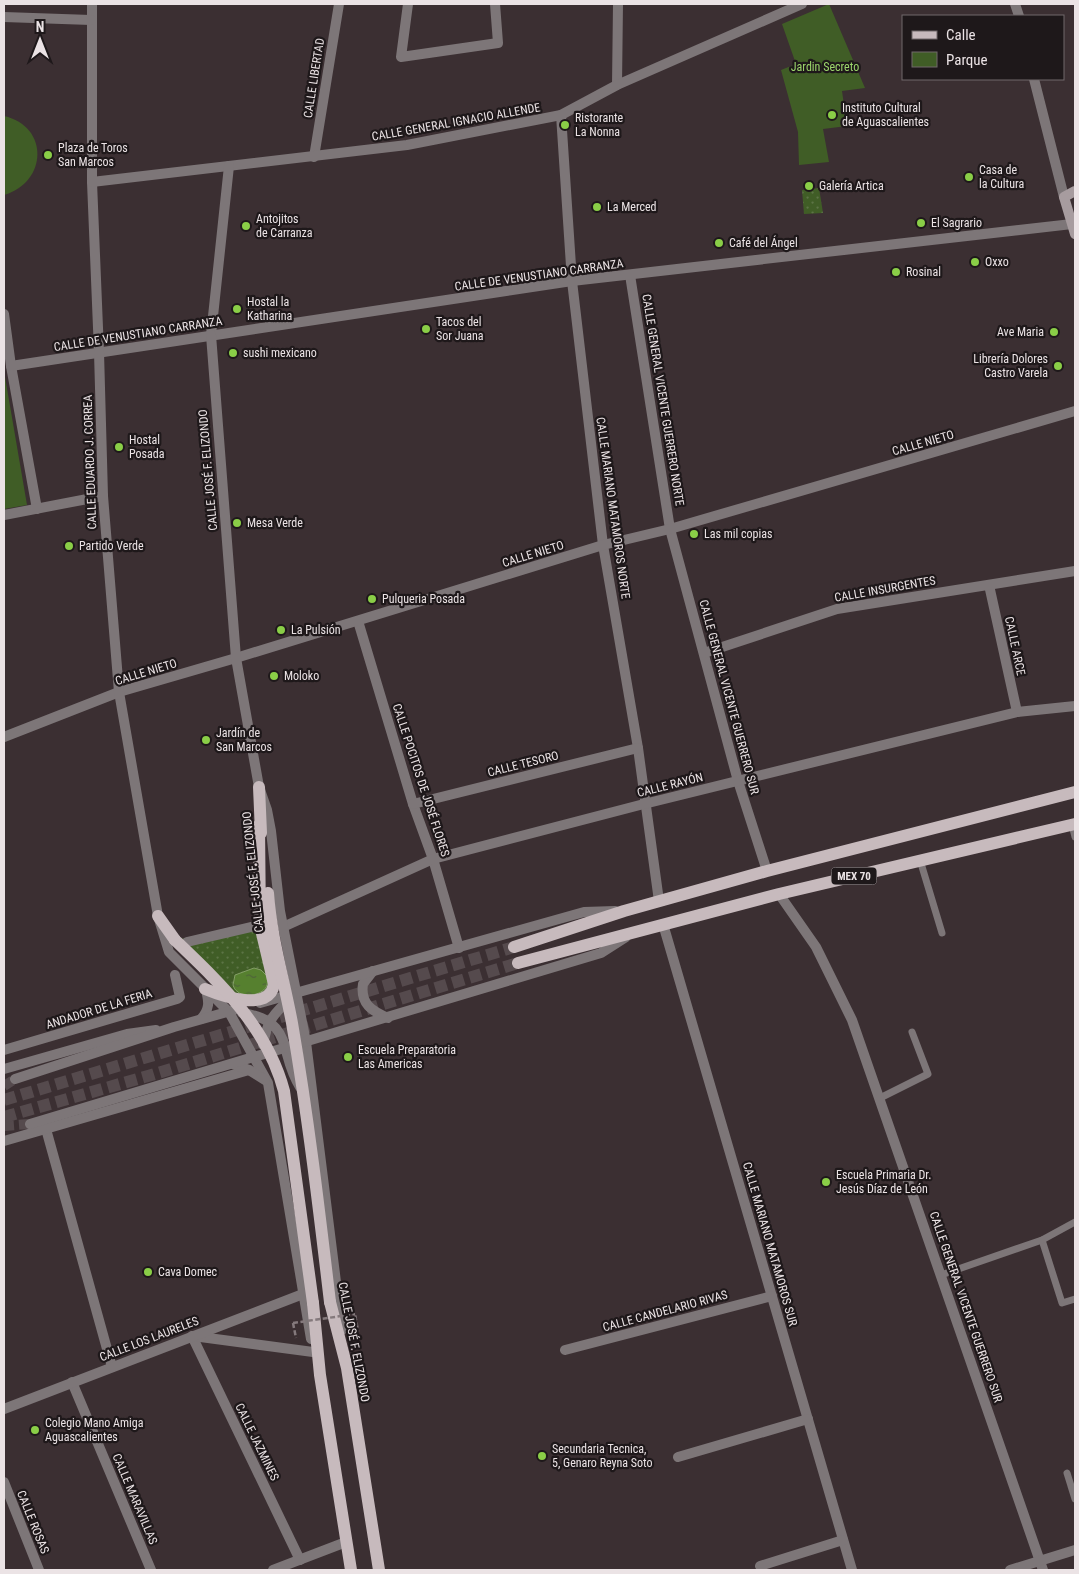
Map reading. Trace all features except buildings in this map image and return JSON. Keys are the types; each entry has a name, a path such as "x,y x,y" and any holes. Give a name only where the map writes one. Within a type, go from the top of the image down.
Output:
{"main road":[{"path":"1074,229 1064,197 1075,191"},
{"name":"CALLE JOSÉ F. ELIZONDO","path":"260,788 260,825 270,920 292,1022 311,1146 330,1302 348,1368 379,1570"},
{"name":"MEX 70","path":"514,948 659,901 767,871 1075,792"},
{"path":"206,989 217,994 243,1000 255,1000 269,996 274,990 260,925 260,825"},
{"name":"MEX 70","path":"518,963 779,894 920,860 1074,828"},
{"path":"158,916 237,1003 260,1035 276,1065 284,1090 313,1303 320,1375 351,1570"}],"street":[{"name":"CALLE EDUARDO J. CORREA","path":"92,4 92,182 103,496 119,692 158,916 169,952 229,1012 258,1056 268,1083 303,1294 320,1375"},
{"name":"CALLE LIBERTAD","path":"314,157 339,4"},
{"path":"408,4 401,57 498,43 495,4"},
{"path":"617,85 618,4"},
{"name":"CALLE GENERAL IGNACIO ALLENDE","path":"92,182 407,146 561,116 617,85 802,4"},
{"path":"4,17 92,20"},
{"path":"1034,80 1064,197"},
{"name":"CALLE MARIANO MATAMOROS NORTE","path":"561,116 572,281 603,545 638,748 659,901"},
{"name":"CALLE JOSÉ F. ELIZONDO","path":"229,166 211,336 236,658 260,788"},
{"name":"CALLE DE VENUSTIANO CARRANZA","path":"11,366 572,281 1074,229"},
{"name":"CALLE GENERAL VICENTE GUERRERO NORTE","path":"630,274 670,529"},
{"path":"4,314 11,366 37,509"},
{"name":"CALLE NIETO","path":"4,737 119,692 603,545 670,529 1075,412"},
{"path":"4,515 103,496"},
{"name":"CALLE GENERAL VICENTE GUERRERO SUR","path":"670,529 738,780 767,871"},
{"name":"CALLE INSURGENTES","path":"704,653 837,609 1075,571"},
{"name":"CALLE ARCE","path":"989,585 1017,712"},
{"name":"CALLE POCITOS DE JOSÉ FLORES","path":"358,620 413,804 433,859 459,948"},
{"name":"CALLE RAYÓN","path":"284,928 433,859 738,780 1017,712 1075,706"},
{"name":"CALLE TESORO","path":"413,804 638,748"},
{"path":"260,788 271,831 284,928 306,1042 348,1368"},
{"name":"CALLE GENERAL VICENTE GUERRERO SUR","path":"779,894 816,947 852,1020 1042,1565"},
{"name":"MEX 70","path":"16,1079 174,1026 584,912 624,911"},
{"name":"CALLE MARIANO MATAMOROS SUR","path":"663,924 852,1570"},
{"path":"181,941 260,925"},
{"name":"MEX 70","path":"30,1124 286,1049 601,953 633,933"},
{"path":"374,971 363,984 363,999 372,1010 388,1018"},
{"name":"ANDADOR DE LA FERIA","path":"4,1050 177,999 180,996 180,992 175,975"},
{"path":"202,1019 208,1011 209,1002 206,989"},
{"path":"258,1056 264,1036 275,1012 296,993"},
{"path":"229,1012 248,1014 270,1021 280,1032 297,1082 315,1112"},
{"path":"4,1068 127,1034 174,1026"},
{"path":"232,1064 250,1070 268,1083"},
{"path":"4,1141 250,1070"},
{"path":"46,1129 112,1367"},
{"name":"CALLE LOS LAURELES","path":"4,1409 303,1294"},
{"name":"CALLE CANDELARIO RIVAS","path":"565,1350 772,1296"},
{"path":"192,1336 314,1352"},
{"name":"CALLE JAZMINES","path":"192,1336 300,1560"},
{"name":"CALLE MARAVILLAS","path":"72,1382 151,1570"},
{"path":"678,1457 808,1419"},
{"name":"CALLE ROSAS","path":"4,1482 39,1570"},
{"path":"760,1566 843,1540"},
{"path":"274,1570 346,1542"},
{"path":"1010,1570 1042,1565 1075,1550"}],"lane":[{"path":"920,860 942,933"},
{"path":"880,1098 928,1074 912,1032"},
{"path":"941,1275 1042,1240 1075,1222"},
{"path":"1042,1240 1062,1303 1075,1299"},
{"path":"1067,1473 1075,1499"}],"path":[{"path":"301,1338 296,1339 294,1323 356,1314"}],"green space":[{"name":"Jardin Secreto","path":"829,4 865,88 842,91 847,126 823,129 829,162 799,165 798,132 781,70 796,64 782,24"},
{"path":"4,116 19,122 29,131 35,142 37,154 35,167 29,179 18,188 4,195"},
{"path":"819,188 823,213 804,214 802,190"},
{"path":"4,371 27,505 4,509"},
{"path":"255,922 269,983 267,991 259,997 234,994 181,939"}],"water":[{"path":"254,968 261,970 267,976 265,988 258,993 249,995 241,994 235,990 233,985 235,975"}],"tunnel":[{"path":"4,1100 514,947"},
{"path":"4,1117 148,1076 518,963"},
{"path":"4,1086 15,1079"},
{"path":"4,1126 30,1124"}],"place":[{"name":"Instituto Cultural de Aguascalientes","path":"832,115"},
{"name":"Ristorante La Nonna","path":"565,125"},
{"name":"Plaza de Toros San Marcos","path":"48,155"},
{"name":"Casa de la Cultura","path":"969,177"},
{"name":"Galería Artica","path":"809,186"},
{"name":"La Merced","path":"597,207"},
{"name":"El Sagrario","path":"921,223"},
{"name":"Antojitos de Carranza","path":"246,226"},
{"name":"Café del Ángel","path":"719,243"},
{"name":"Oxxo","path":"975,262"},
{"name":"Rosinal","path":"896,272"},
{"name":"Hostal la Katharina","path":"237,309"},
{"name":"Tacos del Sor Juana","path":"426,329"},
{"name":"Ave Maria","path":"1054,332"},
{"name":"sushi mexicano","path":"233,353"},
{"name":"Librería Dolores Castro Varela","path":"1058,366"},
{"name":"Hostal Posada","path":"119,447"},
{"name":"Mesa Verde","path":"237,523"},
{"name":"Las mil copias","path":"694,534"},
{"name":"Partido Verde","path":"69,546"},
{"name":"Pulqueria Posada","path":"372,599"},
{"name":"La Pulsión","path":"281,630"},
{"name":"Moloko","path":"274,676"},
{"name":"Jardín de San Marcos","path":"206,740"},
{"name":"Escuela Preparatoria Las Americas","path":"348,1057"},
{"name":"Escuela Primaria Dr. Jesús Díaz de León","path":"826,1182"},
{"name":"Cava Domec","path":"148,1272"},
{"name":"Colegio Mano Amiga Aguascalientes","path":"35,1430"},
{"name":"Secundaria Tecnica, 5, Genaro Reyna Soto","path":"542,1456"}]}
